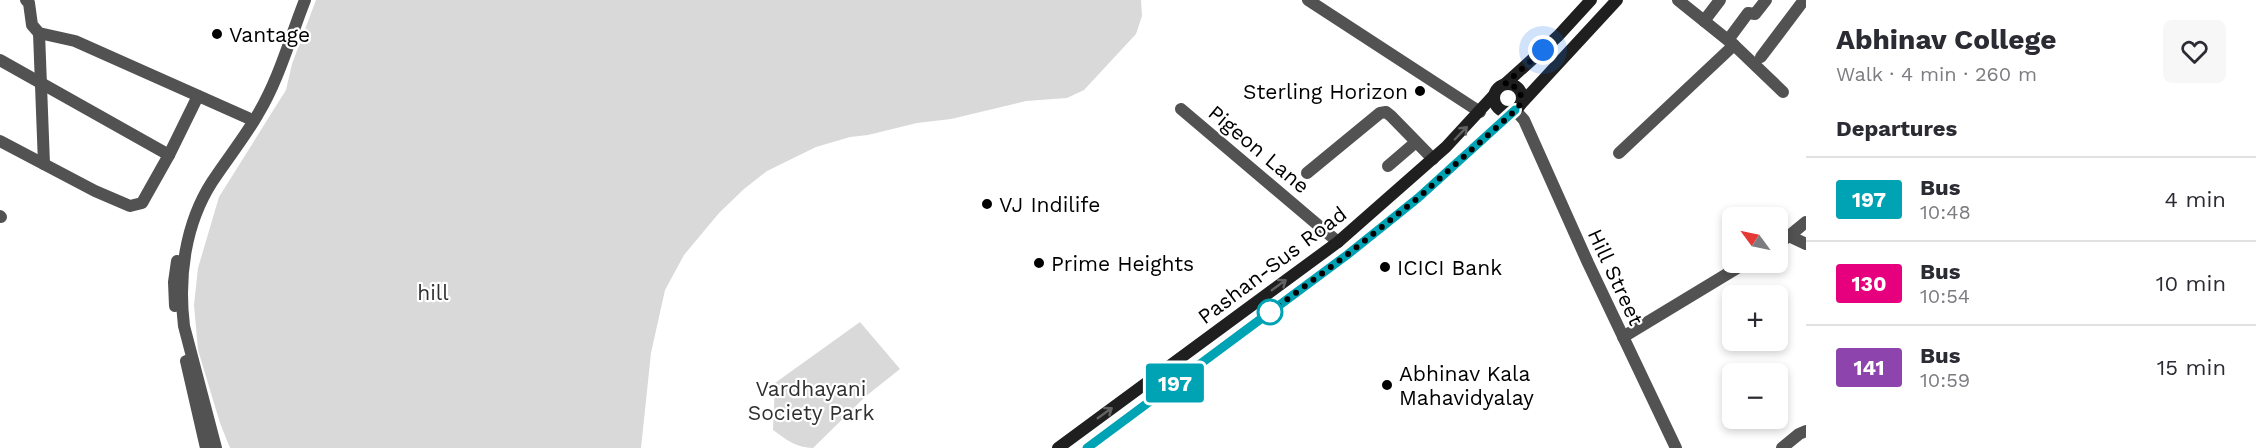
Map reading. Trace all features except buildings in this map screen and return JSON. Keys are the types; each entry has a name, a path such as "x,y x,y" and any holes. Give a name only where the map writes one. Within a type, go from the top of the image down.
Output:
{"main road":[{"path":"1505,84 1517,88 1522,99 1517,108 1502,111 1497,107 1494,95 1498,88 1558,36 1591,0"},
{"name":"Pashan-Sus Road","path":"1087,448 1347,255 1418,198 1517,108 1617,0"},
{"name":"Pashan-Sus Road","path":"1058,448 1338,242 1462,132 1494,95"}],"street":[{"path":"26,0 29,3 32,25 39,33 75,41 248,118"},
{"path":"206,448 175,312 174,282 178,253 188,219 207,179 265,90 300,0"},
{"path":"216,448 184,327 182,310 184,260 197,209 211,183 258,114 272,86 305,0"},
{"path":"1308,0 1480,112"},
{"path":"1678,0 1731,42 1783,92"},
{"path":"1704,21 1720,0"},
{"path":"1619,153 1731,42 1748,13 1755,14 1766,0"},
{"path":"1761,57 1804,0"},
{"path":"39,33 44,164"},
{"path":"0,60 169,155"},
{"path":"0,141 95,191 130,206 142,203 198,96"},
{"name":"Hill Street","path":"1517,108 1676,448"},
{"name":"Pigeon Lane","path":"1181,109 1338,242"},
{"path":"1307,173 1380,113 1386,112 1432,159"},
{"path":"1388,166 1416,142"},
{"path":"1806,222 1789,236 1806,244"},
{"path":"1623,337 1729,273"},
{"path":"1782,448 1806,431"}],"green space":[{"name":"hill","path":"316,0 1141,0 1142,16 1136,34 1084,90 1067,98 1026,101 951,119 917,123 850,137 816,147 767,171 744,189 719,213 684,255 665,290 651,353 641,448 230,448 198,350 194,305 198,268 219,197 286,90 292,64"},
{"name":"Vardhayani Society Park","path":"860,322 900,369 866,396 813,448 796,445 787,440 773,430 775,383"}],"bus line":[{"name":"197","path":"1087,448 1347,255 1418,198 1515,110"}],"place":[{"name":"Vantage","path":"217,34"},
{"name":"Sterling Horizon","path":"1420,91"},
{"name":"VJ Indilife","path":"987,204"},
{"name":"Prime Heights","path":"1039,263"},
{"name":"ICICI Bank","path":"1385,267"},
{"name":"Abhinav Kala Mahavidyalay","path":"1387,385"}],"route":[{"path":"1270,312 1347,255 1418,198 1518,108 1522,99 1521,93 1512,85 1505,84 1543,50"}]}
